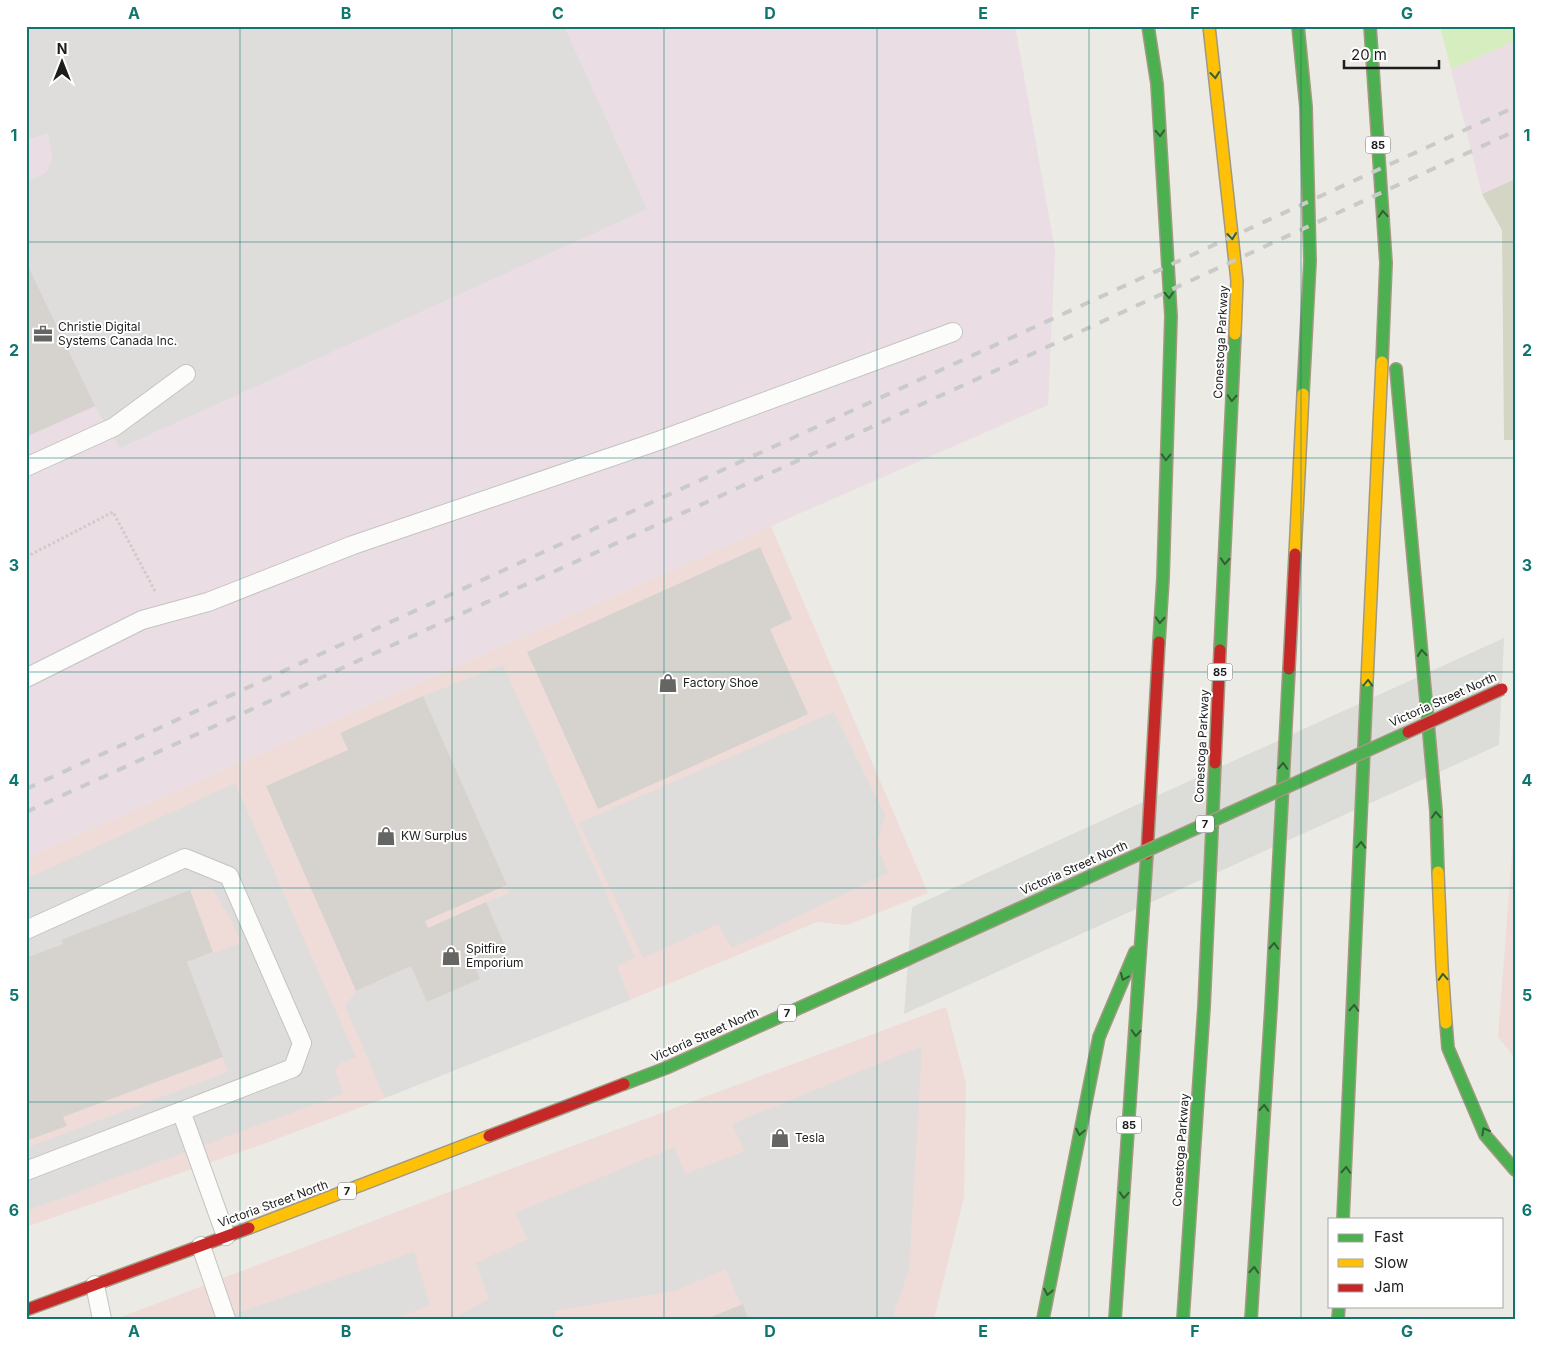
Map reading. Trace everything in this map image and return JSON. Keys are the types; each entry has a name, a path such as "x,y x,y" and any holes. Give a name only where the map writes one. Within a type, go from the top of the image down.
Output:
{"main road":[{"path":"1136,26 1157,84"},
{"name":"85","path":"1115,1319 1143,932 1163,578 1171,316 1157,84 1148,26"},
{"name":"Conestoga Parkway","path":"1183,1319 1204,1008 1237,281 1209,26"},
{"path":"1251,1319 1271,1008 1310,261 1306,107 1298,26"},
{"name":"85","path":"1343,1218 1386,263 1370,26"},
{"path":"1386,263 1436,811 1442,967 1448,1048 1485,1134 1515,1170"},
{"name":"Victoria Street North","path":"29,1313 95,1285 666,1068 1515,683"},
{"path":"1043,1319 1098,1037 1143,932"}],"lane":[{"path":"26,678 142,620 208,602 353,545 661,440 953,332"},
{"path":"26,467 114,427 186,374"},
{"path":"26,930 185,858 229,876 302,1043 293,1068 26,1171"},
{"path":"181,1111 226,1236"},
{"path":"201,1246 226,1319"},
{"path":"95,1285 102,1319"}],"path":[{"path":"26,557 113,512 168,614"}],"shaded area":[{"path":"26,26 1015,26 1055,250 1048,405 771,526 26,858"},
{"path":"26,26 564,26 647,209 120,448 95,406 26,262 26,182 46,173 53,158 48,133 26,140"},
{"path":"1515,41 1515,179 1482,194 1451,69"},
{"path":"1515,179 1515,440 1504,440 1502,230 1482,194"},
{"path":"771,526 928,893 847,925 817,922 601,1012 385,1098 266,1143 26,1227 26,858"},
{"path":"503,665 635,957 617,966 630,1000 385,1098 345,1006 356,991 411,966 427,1002 479,979 476,970 509,955 486,902 509,893 423,696"},
{"path":"834,712 885,815 877,844 888,873 732,948 718,924 643,958 579,823"},
{"path":"235,783 356,1057 339,1064 335,1070 343,1094 26,1211 26,1148 228,1072 187,962 241,943 231,920 212,888 202,886 62,940 63,944 26,958 26,879"},
{"path":"1515,815 1515,1058 1498,1037"},
{"name":"Tesla","path":"946,1007 966,1083 964,1197 934,1319 116,1319 449,1192"},
{"name":"Tesla","path":"922,1046 909,1269 892,1319 748,1319 725,1269 675,1291 554,1311 556,1319 461,1319 459,1315 489,1299 476,1263 528,1239 515,1213 674,1147 685,1174 745,1151 732,1124"},
{"path":"414,1252 430,1305 393,1319 220,1319"}],"green space":[{"path":"1440,26 1515,26 1515,41 1451,69"}],"pier":[{"path":"1504,638 1499,745 904,1014 912,907"}],"building":[{"name":"Christie Digital Systems Canada Inc.","path":"26,262 95,406 26,437"},
{"name":"Factory Shoe","path":"760,547 792,619 770,629 808,714 598,809 527,652"},
{"name":"KW Surplus","path":"423,696 507,885 425,921 428,928 486,902 509,955 476,970 480,979 427,1002 411,966 356,991 266,786 348,750 340,733"},
{"path":"190,890 213,952 187,962 223,1057 63,1117 67,1126 26,1141 26,958 63,944 61,940"},
{"path":"743,1304 748,1319 706,1319"}],"railway":[{"path":"26,789 1515,107"},
{"path":"26,812 1021,359 1515,131"}],"traffic: fast":[{"path":"1148,26 1157,84 1171,316 1163,578 1159,642"},
{"path":"1298,26 1306,107 1310,261 1303,394"},
{"path":"1370,26 1386,263 1382,362"},
{"path":"1220,650 1235,334"},
{"path":"1396,369 1436,811 1438,872"},
{"path":"1251,1319 1271,1008 1289,669"},
{"path":"1343,1218 1367,681"},
{"path":"908,959 1408,732"},
{"path":"1183,1319 1204,1007 1215,763"},
{"path":"1115,1319 1147,854"},
{"path":"1043,1319 1099,1037 1135,952"},
{"path":"624,1084 666,1068 908,959"},
{"path":"1446,1023 1448,1048 1485,1135 1515,1170"},
{"path":"1338,1319 1339,1308"}],"traffic: slow":[{"path":"1209,26 1237,281 1235,334"},
{"path":"1367,681 1382,362"},
{"path":"1295,554 1303,394"},
{"path":"1438,872 1446,1023"},
{"path":"249,1228 489,1136"}],"traffic: jam":[{"path":"1289,669 1295,554"},
{"path":"1147,854 1159,642"},
{"path":"1215,763 1220,650"},
{"path":"1408,732 1502,689"},
{"path":"489,1136 624,1084"},
{"path":"26,1310 249,1228"}],"place":[{"name":"Christie Digital Systems Canada Inc.","path":"43,334"},
{"name":"Factory Shoe","path":"668,683"},
{"name":"KW Surplus","path":"386,836"},
{"name":"Spitfire Emporium","path":"451,956"},
{"name":"Tesla","path":"780,1138"}]}
